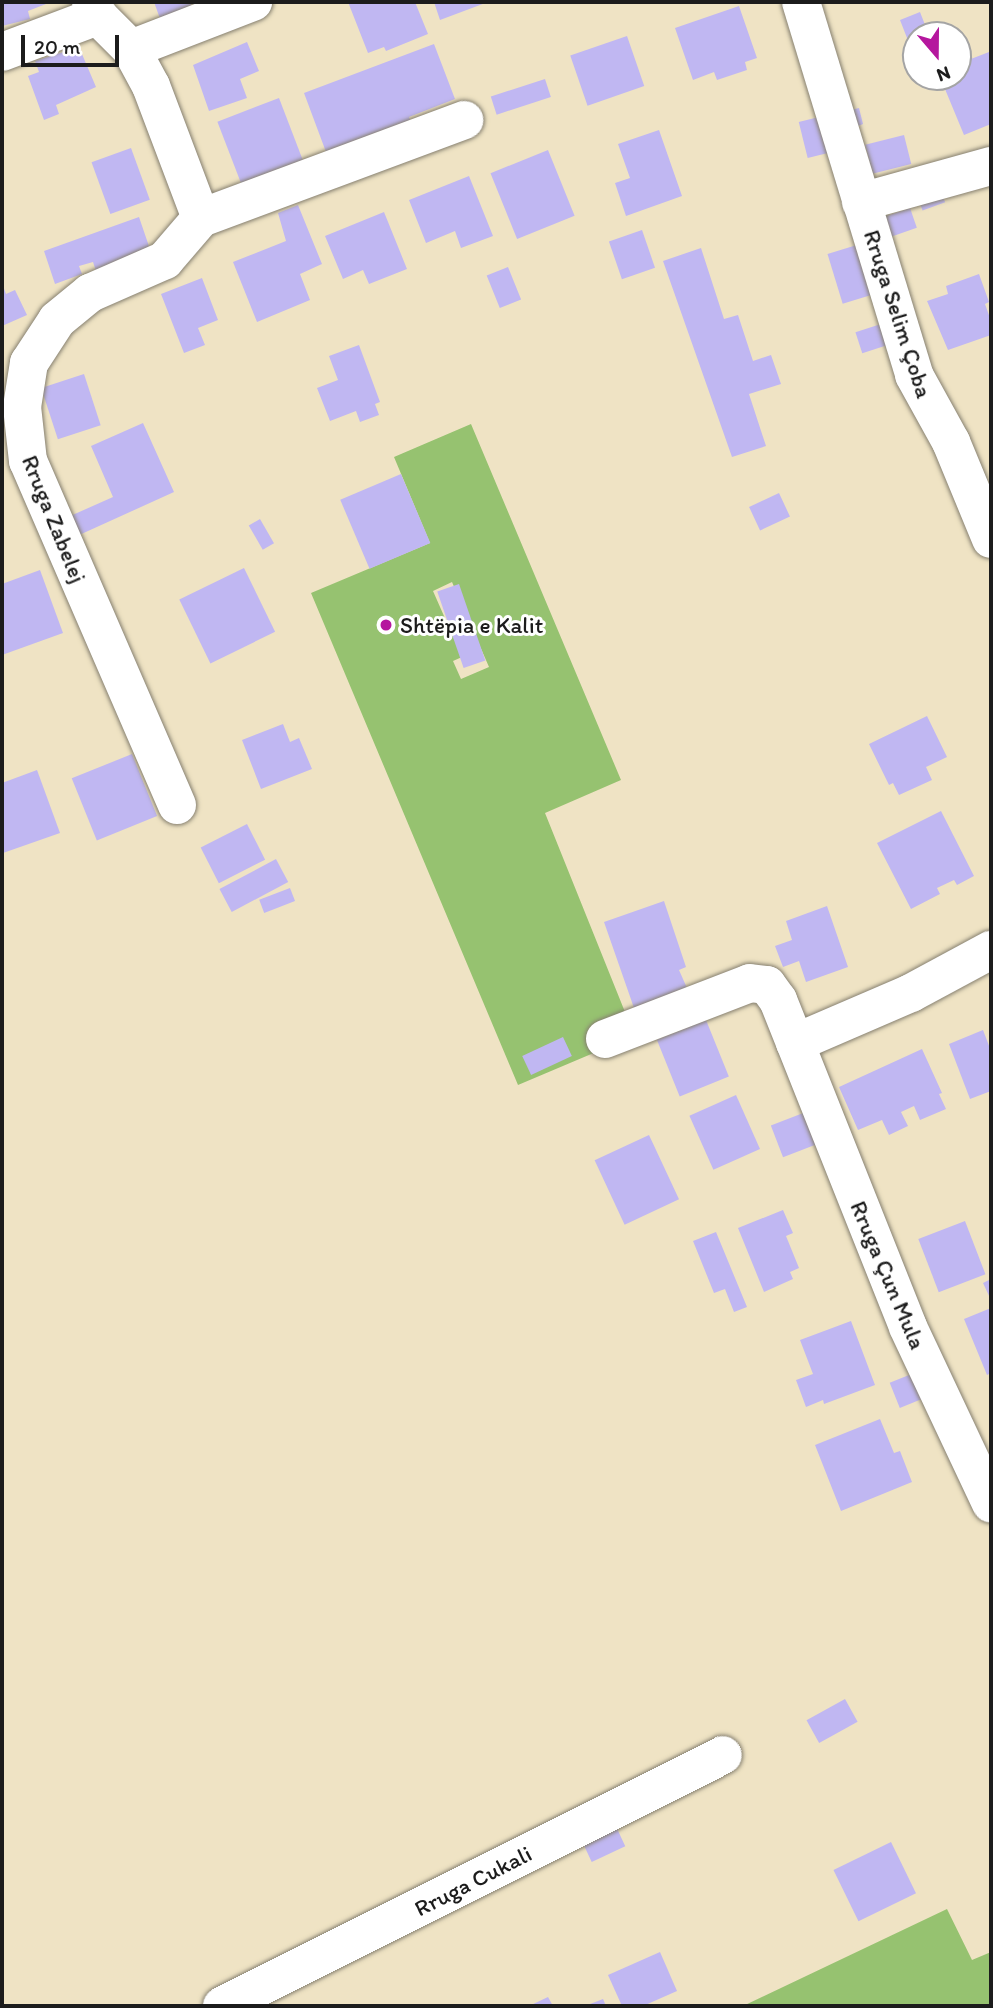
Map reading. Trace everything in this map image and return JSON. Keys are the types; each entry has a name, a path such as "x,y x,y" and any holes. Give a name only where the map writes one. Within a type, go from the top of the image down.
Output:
{"street":[{"path":"131,49 253,2"},
{"name":"Rruga Selim Çoba","path":"801,2 914,375 951,442 991,539"},
{"path":"2,52 95,9 131,49 170,130 201,218"},
{"name":"Rruga Zabelej","path":"177,805 28,461 22,407 29,363 57,320 90,293 165,260 201,218 464,120"},
{"name":"Rruga Selim Çoba","path":"861,202 991,166"},
{"path":"795,1043 911,993 991,950"},
{"name":"Rruga Çun Mula","path":"605,1039 750,982 767,985 778,1000 908,1327 991,1503"},
{"name":"Rruga Cukali","path":"222,2006 723,1755"}],"green space":[{"path":"471,424 621,780 545,813 627,1017 596,1052 518,1085 311,593 430,543 394,457","holes":["452,582 489,667 461,679 453,661 462,657 433,591"]},
{"path":"947,1909 972,1960 991,1952 991,2006 743,2006"}],"building":[{"path":"2,2 46,4 28,11 30,19 2,26"},
{"path":"154,2 190,2 194,12 162,24"},
{"path":"348,2 415,2 428,34 386,51 384,47 368,53"},
{"path":"434,2 488,2 440,20"},
{"path":"739,6 757,58 745,62 747,70 717,80 714,72 693,80 675,28"},
{"path":"920,12 924,21 902,21 902,25 900,20"},
{"path":"627,36 644,86 588,106 570,56"},
{"path":"247,42 259,71 240,79 247,98 209,111 193,65"},
{"path":"434,44 455,99 409,117 415,132 326,152 304,93"},
{"path":"79,47 96,87 56,105 59,114 44,120 28,76 39,72 35,61"},
{"path":"989,52 991,124 964,135 946,91 972,91 972,59"},
{"path":"545,79 551,97 497,115 491,97"},
{"path":"279,98 304,162 242,186 217,122"},
{"path":"859,108 863,124 856,127 851,110"},
{"path":"823,116 832,152 808,158 799,122"},
{"path":"659,130 682,196 626,216 615,183 630,178 618,144"},
{"path":"904,135 911,164 872,174 865,145"},
{"path":"131,148 150,200 110,214 92,162"},
{"path":"548,150 575,216 517,239 491,173"},
{"path":"469,176 493,236 461,248 455,231 426,243 409,200"},
{"path":"941,191 945,202 923,210 918,199"},
{"path":"298,205 322,264 300,274 310,300 257,322 233,262 286,241 278,213"},
{"path":"910,208 917,228 885,239 878,219"},
{"path":"384,212 407,269 369,284 363,270 343,279 325,236"},
{"path":"139,217 153,258 98,277 93,262 79,266 82,274 55,284 44,251"},
{"path":"642,230 655,268 622,279 609,241"},
{"path":"860,244 875,294 843,304 827,254"},
{"path":"701,248 724,319 738,315 753,361 771,355 781,384 749,394 766,446 732,457 663,261"},
{"path":"508,267 521,299 500,308 487,276"},
{"path":"979,274 989,302 985,304 991,321 991,335 948,350 927,301 948,294 946,286"},
{"path":"202,278 218,320 198,328 205,345 184,353 161,294"},
{"path":"2,283 6,294 15,290 27,315 2,326"},
{"path":"884,323 891,344 862,353 855,332"},
{"path":"359,345 380,402 375,404 379,415 360,422 356,411 330,421 317,388 338,380 329,356"},
{"path":"84,374 101,425 58,439 41,388"},
{"path":"143,423 174,492 77,536 68,517 113,497 91,446"},
{"path":"401,474 430,543 370,569 340,500"},
{"path":"779,493 790,517 760,531 749,507"},
{"path":"260,519 274,543 263,550 249,526"},
{"path":"244,568 275,632 210,663 179,600"},
{"path":"40,570 63,633 2,655 2,584"},
{"path":"459,584 485,661 464,668 437,591"},
{"path":"927,716 947,757 926,767 932,780 899,795 893,783 889,785 869,744"},
{"path":"283,724 290,742 299,738 312,769 261,789 242,740"},
{"path":"132,754 157,816 97,840 72,778"},
{"path":"37,770 60,833 3,853 2,783"},
{"path":"941,811 974,876 957,885 954,880 937,888 940,894 911,909 877,843"},
{"path":"247,824 265,860 219,883 201,848"},
{"path":"276,859 288,882 232,912 219,889"},
{"path":"290,888 295,901 264,913 259,900"},
{"path":"664,901 686,967 679,970 687,988 634,1008 604,922"},
{"path":"827,906 848,967 806,982 799,961 783,967 775,946 792,940 786,921"},
{"path":"706,1020 729,1077 680,1096 657,1040"},
{"path":"983,1030 991,1051 991,1091 970,1099 949,1044"},
{"path":"563,1037 572,1056 531,1075 522,1056"},
{"path":"922,1049 942,1093 939,1094 946,1109 920,1120 914,1106 901,1112 908,1126 889,1135 882,1120 858,1130 839,1087"},
{"path":"736,1095 760,1149 713,1170 689,1116"},
{"path":"811,1110 823,1142 783,1157 771,1125"},
{"path":"649,1135 679,1199 625,1225 595,1160"},
{"path":"783,1210 793,1233 786,1236 799,1268 790,1272 793,1279 764,1292 738,1228"},
{"path":"965,1221 985,1274 939,1292 918,1239"},
{"path":"716,1232 747,1307 734,1312 725,1289 714,1293 693,1241"},
{"path":"991,1279 991,1300 983,1283"},
{"path":"991,1308 991,1373 987,1375 964,1319"},
{"path":"851,1321 875,1385 824,1404 823,1400 806,1407 796,1380 813,1374 800,1340"},
{"path":"924,1369 934,1394 900,1408 890,1383"},
{"path":"880,1419 894,1453 900,1451 912,1482 841,1511 815,1445"},
{"path":"845,1699 858,1722 819,1743 807,1720"},
{"path":"613,1820 625,1846 592,1862 579,1836"},
{"path":"891,1842 916,1893 858,1921 833,1870"},
{"path":"660,1952 677,1991 643,2006 622,2006 608,1975"},
{"path":"548,1997 553,2006 529,2006"},
{"path":"603,1999 606,2006 585,2006"}],"place":[{"name":"Shtëpia e Kalit","path":"386,625"}]}
